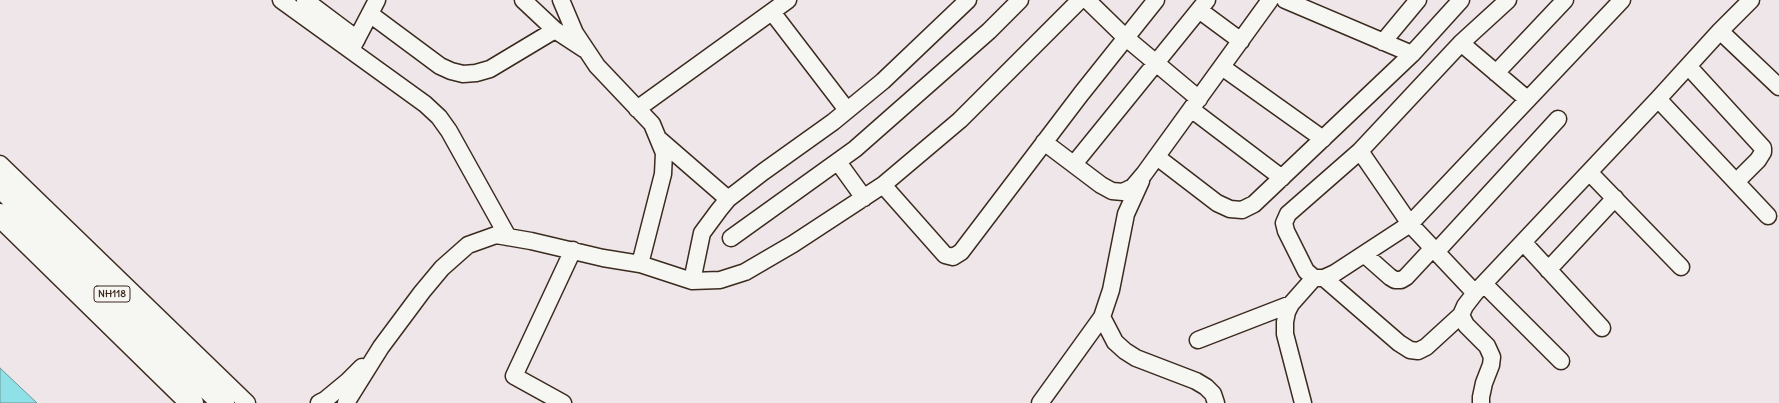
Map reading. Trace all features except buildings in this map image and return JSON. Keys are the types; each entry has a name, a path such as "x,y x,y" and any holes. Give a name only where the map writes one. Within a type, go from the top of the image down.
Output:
{"highway":[{"name":"NH118","path":"0,186 223,403"},
{"name":"NH118","path":"0,215 192,403"}],"street":[{"path":"281,0 354,45"},
{"path":"305,0 354,45 439,117 449,131 508,237"},
{"path":"523,0 555,30 587,51"},
{"path":"561,0 576,33 597,66 652,124 664,153 663,174 640,264"},
{"path":"692,281 702,233 728,199 848,110 914,53 968,0"},
{"path":"731,238 838,162 944,72 1020,0"},
{"path":"346,403 382,347 442,268 468,245 496,235 573,250 603,258 640,264 692,281 720,280 746,272 793,244 883,185 960,120 1080,0"},
{"path":"1087,0 1125,38 1156,64 1195,104 1282,178"},
{"path":"1044,142 1101,185 1112,191 1122,192 1133,187 1157,157 1270,0"},
{"path":"1285,0 1412,54"},
{"path":"1157,157 1217,203 1230,209 1242,210 1254,204 1412,54 1461,0"},
{"path":"1508,0 1461,43 1360,151 1295,206 1288,214 1284,223 1286,231 1306,271 1319,278 1399,343 1410,350 1418,351 1426,347 1461,315 1465,306 1479,289 1720,31 1751,0"},
{"path":"1496,73 1565,0"},
{"path":"1303,403 1285,334 1287,312 1291,304 1319,278 1364,254 1410,224 1427,208 1527,99 1622,0"},
{"path":"883,185 945,255 953,257 961,252 1151,2"},
{"path":"1383,42 1410,3"},
{"path":"637,108 777,5 848,110"},
{"path":"1074,164 1203,5 1241,41"},
{"path":"354,45 373,7 429,58 451,71 463,74 476,73 490,69 555,30"},
{"path":"1720,31 1779,87"},
{"path":"1461,43 1527,99"},
{"path":"1688,66 1763,148 1763,152 1758,160 1736,182"},
{"path":"1222,67 1323,140"},
{"path":"1658,99 1768,216"},
{"path":"1364,254 1395,280 1400,280 1406,277 1435,250 1558,119"},
{"path":"658,138 728,199"},
{"path":"1360,151 1410,224 1435,250 1561,361"},
{"path":"838,162 864,198"},
{"path":"0,164 247,403"},
{"path":"1589,172 1681,267"},
{"path":"1040,403 1102,317 1111,290 1126,214 1144,174"},
{"path":"1548,270 1615,198"},
{"path":"1523,242 1602,328"},
{"path":"563,403 514,376 573,250"},
{"path":"1198,340 1291,304"},
{"path":"1461,315 1466,325 1487,346 1492,357 1491,365 1484,383 1481,403"},
{"path":"1102,317 1115,342 1125,351 1136,358 1196,381 1206,387 1213,394 1216,403"},
{"path":"319,403 325,400 348,381 382,347"}],"water":[{"path":"0,368 37,403 0,403"}]}
